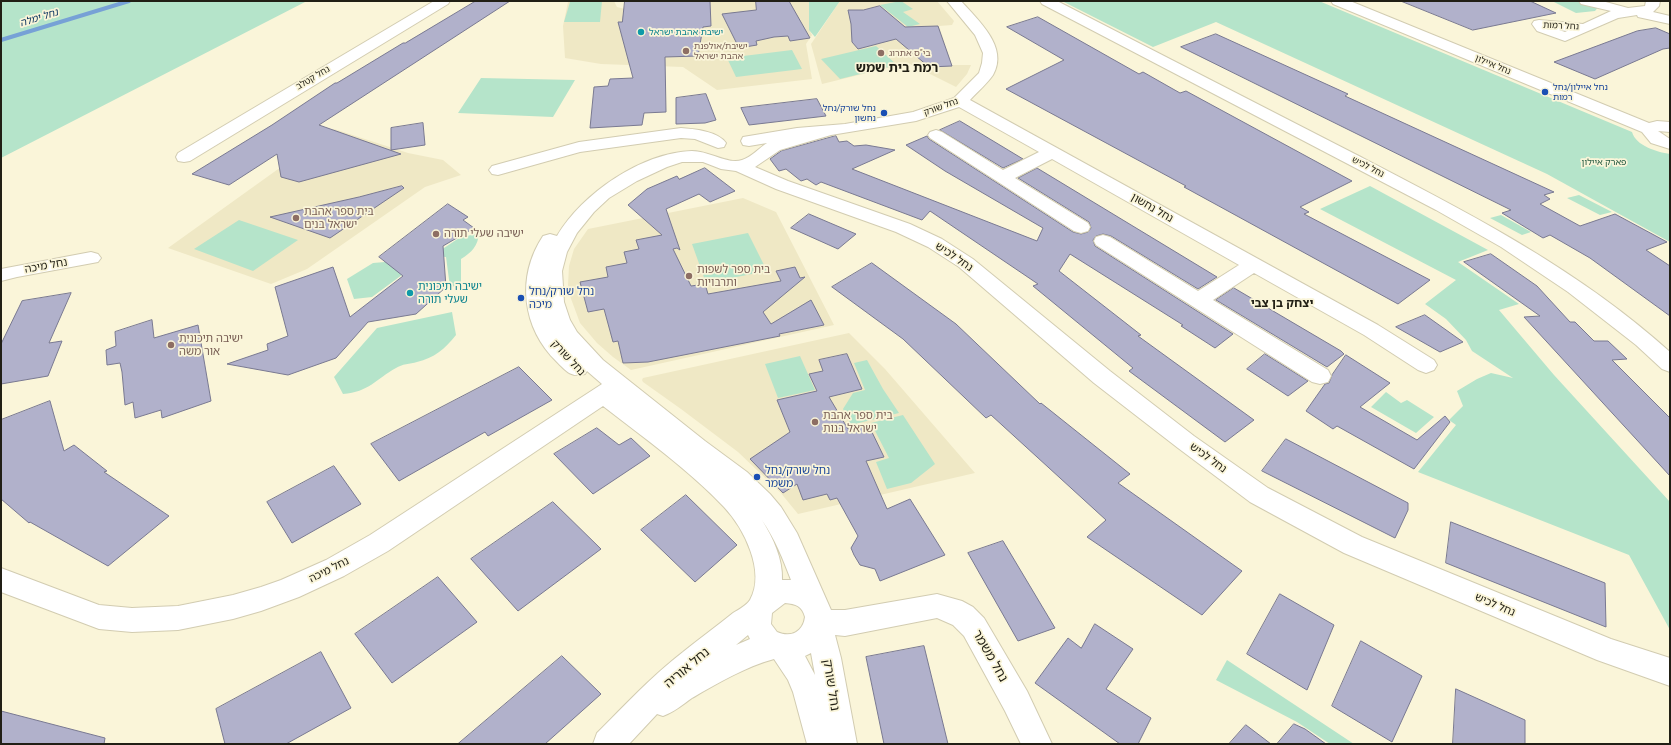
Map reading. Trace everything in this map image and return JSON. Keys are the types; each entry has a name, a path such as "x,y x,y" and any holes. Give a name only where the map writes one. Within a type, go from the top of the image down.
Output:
{"street":[{"name":"נחל קטלב","path":"184,157 443,1"},
{"name":"נחל שורק","path":"760,607 768,588 769,570 760,540 747,518 733,500 611,389 570,340 557,313 552,295 552,280 555,259 559,248 572,226 586,208 620,183 662,163 715,151 733,140 749,141 790,134 825,132 896,121 960,101 986,74 988,70 989,55 987,41 984,36 954,1"},
{"name":"נחל לכיש","path":"1048,1 1442,206 1508,243 1576,287 1644,340 1670,364"},
{"name":"נחל איילון","path":"1338,1 1658,127"},
{"name":"נחל איילון","path":"1350,1 1658,127"},
{"path":"1586,1 1623,10"},
{"name":"נחל רמות","path":"1585,28 1615,14 1649,8 1652,6 1653,1"},
{"path":"1643,14 1670,20"},
{"name":"נחל נחשון","path":"960,101 1371,330 1426,365"},
{"path":"1658,127 1650,134 1670,144"},
{"path":"498,170 572,148 681,132 698,134 715,151 721,164 738,166"},
{"name":"נחל שורק","path":"738,166 751,163 774,146 825,132"},
{"path":"936,135 1081,227"},
{"name":"נחל לכיש","path":"749,141 759,147 759,157 770,175 782,185"},
{"path":"1003,177 1053,152"},
{"name":"נחל לכיש","path":"738,166 782,185 903,228 935,243 966,263 1102,377 1258,495 1353,545 1607,651 1670,672"},
{"path":"1103,241 1320,376"},
{"name":"נחל מיכה","path":"1,275 15,271 91,258"},
{"path":"1198,301 1252,265"},
{"name":"נחל שורק","path":"611,389 748,487 767,508 789,542 817,616 827,658 842,744"},
{"name":"נחל מיכה","path":"1,580 99,617 132,620 178,618 233,607 261,599 289,589 335,568 379,543 611,389"},
{"path":"785,591 801,593 817,616 813,635 805,642 790,647 779,645 765,638 760,632 757,619 760,607 772,595 785,591"},
{"name":"נחל משמר","path":"817,616 845,623 937,606 952,610 963,616 974,627 1016,702 1037,744"},
{"name":"נחל אוריה","path":"615,738 666,684 760,607"},
{"name":"נחל שורק","path":"779,645 800,671 808,692 822,744"},
{"name":"נחל אוריה","path":"615,738 681,689 748,653 779,645"}],"shaded area":[{"name":"ישיבת/אולפנת אהבת ישראל","path":"614,1 617,7 625,9 722,1 809,1 809,29 812,35 806,44 812,79 717,90 683,67 601,64 565,58 563,26 568,2"},
{"name":"בי\"ס אתרוג","path":"840,1 937,1 954,21 952,25 939,26 952,65 971,65 967,74 956,87 908,63 822,84 811,44"},
{"name":"בית ספר אהבת ישראל בנים","path":"334,129 408,153 443,160 461,175 425,187 307,269 271,284 168,248"},
{"name":"בית ספר לשפות ותרבויות","path":"743,198 776,212 834,325 631,370 597,343 580,323 570,296 568,285 569,266 574,249 588,229"},
{"name":"בית ספר אהבת ישראל בנות","path":"849,333 885,369 975,473 798,514 780,492 738,452 642,380 643,378"}],"green space":[{"path":"1,1 307,1 1,158"},
{"path":"602,1 600,22 564,22 570,2"},
{"path":"809,1 840,1 815,37 809,30"},
{"path":"901,1 913,9 903,12 920,24 908,27 880,5"},
{"name":"פארק איילון","path":"1062,1 1319,1 1632,132 1634,137 1642,145 1659,152 1670,154 1670,242 1547,174 1216,22 1153,47"},
{"path":"1552,1 1582,1 1600,5 1595,11 1576,13"},
{"path":"876,46 897,65 840,79 821,59"},
{"path":"792,50 802,69 736,77 727,58"},
{"path":"481,78 575,80 553,117 458,113"},
{"path":"1370,186 1488,250 1458,262 1519,304 1499,310 1554,375 1670,502 1670,630 1629,555 1418,472 1456,425 1449,420 1463,406 1457,391 1477,379 1491,373 1513,378 1472,351 1466,340 1446,319 1425,304 1456,280 1320,209"},
{"path":"1579,195 1612,212 1600,215 1567,198"},
{"path":"1501,215 1531,232 1522,235 1490,218"},
{"path":"239,220 298,240 253,271 194,249"},
{"path":"479,233 474,248 461,259 461,285 450,287 446,257 432,256 459,238"},
{"path":"748,233 767,271 706,283 692,244"},
{"path":"390,260 406,272 372,297 354,299 347,279 373,263"},
{"path":"452,312 456,335 448,345 439,352 429,358 398,367 366,388 352,393 343,394 334,377 377,328"},
{"path":"800,356 815,390 778,398 765,364"},
{"path":"867,360 883,389 899,413 851,425 843,409 853,393 865,390 854,363"},
{"path":"1386,392 1401,403 1407,400 1434,417 1416,433 1371,407"},
{"path":"903,415 935,464 911,483 887,489 876,462 889,458 871,423"},
{"path":"1227,660 1354,744 1330,744 1297,722 1216,680"}],"building":[{"path":"476,1 510,1 319,125 401,154 299,182 281,177 277,154 229,185 192,174 272,125 335,83"},
{"path":"625,1 710,1 711,26 703,27 698,56 665,57 666,112 644,113 642,125 590,128 594,87 608,86 610,79 633,78 618,22 622,22"},
{"path":"756,1 789,1 810,38 790,41 788,36 774,37 756,41 757,45 739,48 722,14 756,10"},
{"path":"1401,1 1530,1 1556,13 1473,30"},
{"path":"880,6 905,27 938,26 952,66 929,67 896,39 858,49 852,42 851,24 848,10 863,10"},
{"path":"1038,17 1139,74 1143,72 1180,93 1186,91 1352,181 1300,207 1309,212 1304,214 1430,280 1398,304 1184,187 1186,186 1006,89 1064,60 1007,27"},
{"path":"1656,28 1670,34 1670,48 1663,49 1595,79 1554,62 1637,31"},
{"path":"1216,34 1348,94 1345,96 1554,192 1544,195 1550,199 1540,204 1580,226 1615,214 1667,242 1646,250 1670,266 1670,316 1590,258 1550,235 1543,238 1502,213 1511,210 1181,47"},
{"path":"706,94 716,120 705,123 676,124 676,98"},
{"path":"817,99 826,116 749,125 741,108"},
{"path":"960,121 1023,159 1003,168 940,130"},
{"path":"423,123 425,145 391,150 391,128"},
{"path":"836,136 839,142 847,141 854,146 866,145 895,150 852,169 1037,241 1043,228 945,171 906,145 927,136 929,139 1073,232 1081,234 1088,232 1091,228 1089,222 1018,178 1037,168 1217,277 1198,289 1111,236 1103,234 1096,236 1093,240 1095,246 1233,334 1215,348 1181,326 1183,325 1070,254 1059,271 1141,335 1138,336 1254,420 1225,442 1129,371 1133,368 1033,286 1038,284 930,211 922,220 821,182 816,185 807,179 801,181 786,169 779,171 770,159 781,151"},
{"path":"705,168 735,191 710,202 699,194 666,209 680,250 677,248 673,249 691,286 705,284 708,294 781,281 776,271 795,267 800,278 805,277 763,312 771,324 811,300 824,325 779,334 780,336 648,362 623,363 618,341 613,342 604,309 588,312 580,282 608,277 606,267 627,263 624,252 639,249 636,240 662,235 628,205 647,189 677,176 679,179"},
{"path":"402,186 404,188 330,238 270,217 359,197"},
{"name":"ישיבה תיכונית שעלי תורה","path":"448,204 468,217 463,220 474,228 443,246 446,287 416,314 368,322 336,358 288,375 227,364 268,350 267,344 288,336 275,287 333,267 350,317 403,276 379,257"},
{"path":"809,214 856,234 838,249 791,228"},
{"path":"1491,254 1537,286 1570,322 1575,322 1594,341 1608,341 1627,359 1612,360 1670,418 1670,476 1524,317 1540,316 1464,262"},
{"path":"872,263 956,324 1040,404 1041,403 1130,474 1118,483 1242,571 1202,615 1087,537 1106,520 991,415 986,418 903,339 832,287"},
{"path":"1234,288 1344,354 1327,367 1216,300"},
{"path":"71,293 49,343 62,341 48,376 1,384 1,344 22,301"},
{"path":"1425,315 1463,342 1440,352 1396,327"},
{"path":"152,320 154,338 198,325 211,401 162,418 161,410 135,418 133,402 125,405 120,363 107,365 106,350 116,346 115,332"},
{"path":"847,354 862,389 829,397 848,429 868,424 884,457 866,461 887,509 910,499 945,555 880,581 875,569 860,565 854,555 851,548 858,536 837,498 830,500 827,494 803,500 797,484 783,493 750,459 790,432 777,400 817,391 809,374 823,371 819,360"},
{"path":"1265,354 1308,381 1288,396 1247,369"},
{"path":"1346,355 1390,383 1360,407 1417,440 1445,416 1450,422 1414,469 1337,426 1333,429 1306,411 1325,384 1329,383 1332,375"},
{"path":"519,367 552,400 488,436 485,432 399,481 371,444"},
{"path":"50,401 64,451 74,445 107,471 104,472 169,516 108,566 30,522 29,523 1,499 1,420"},
{"path":"597,428 619,445 631,438 650,456 593,494 554,454"},
{"path":"1286,439 1408,503 1408,510 1395,538 1262,471"},
{"path":"334,466 361,504 292,543 267,502"},
{"path":"686,495 737,545 695,582 641,530"},
{"path":"553,502 601,549 518,611 471,559"},
{"path":"1451,522 1605,583 1606,627 1446,563"},
{"path":"1003,541 1055,628 1018,641 968,553"},
{"path":"438,577 477,622 392,683 355,634"},
{"path":"1280,594 1334,625 1307,690 1247,654"},
{"path":"1095,624 1133,649 1106,689 1151,718 1138,744 1120,744 1035,683 1068,638 1081,648"},
{"path":"1361,641 1422,676 1392,742 1332,706"},
{"path":"924,646 948,744 884,744 866,657"},
{"path":"321,652 351,708 286,744 225,744 216,709"},
{"path":"562,656 601,694 545,744 458,744"},
{"path":"1456,689 1525,720 1525,744 1453,744"},
{"path":"1,711 105,738 104,744 1,744"},
{"path":"1294,724 1305,729 1326,744 1277,744"},
{"path":"1246,725 1271,744 1229,744"}],"waterway":[{"name":"נחל ימלה","path":"1,40 129,1"}],"place":[{"name":"ישיבת אהבת ישראל","path":"641,32"},
{"name":"ישיבת/אולפנת אהבת ישראל","path":"686,51"},
{"name":"בי\"ס אתרוג","path":"881,53"},
{"name":"נחל איילון/נחל רמות","path":"1545,92"},
{"name":"נחל שורק/נחל נחשון","path":"884,113"},
{"name":"בית ספר אהבת ישראל בנים","path":"296,218"},
{"name":"ישיבה שעלי תורה","path":"436,234"},
{"name":"בית ספר לשפות ותרבויות","path":"689,276"},
{"name":"ישיבה תיכונית שעלי תורה","path":"410,293"},
{"name":"נחל שורק/נחל מיכה","path":"521,298"},
{"name":"ישיבה תיכונית אור משה","path":"171,345"},
{"name":"בית ספר אהבת ישראל בנות","path":"815,422"},
{"name":"נחל שורק/נחל משמר","path":"757,477"}],"district":[{"name":"רמת בית שמש","path":"897,68"},
{"name":"יצחק בן צבי","path":"1282,304"}]}
